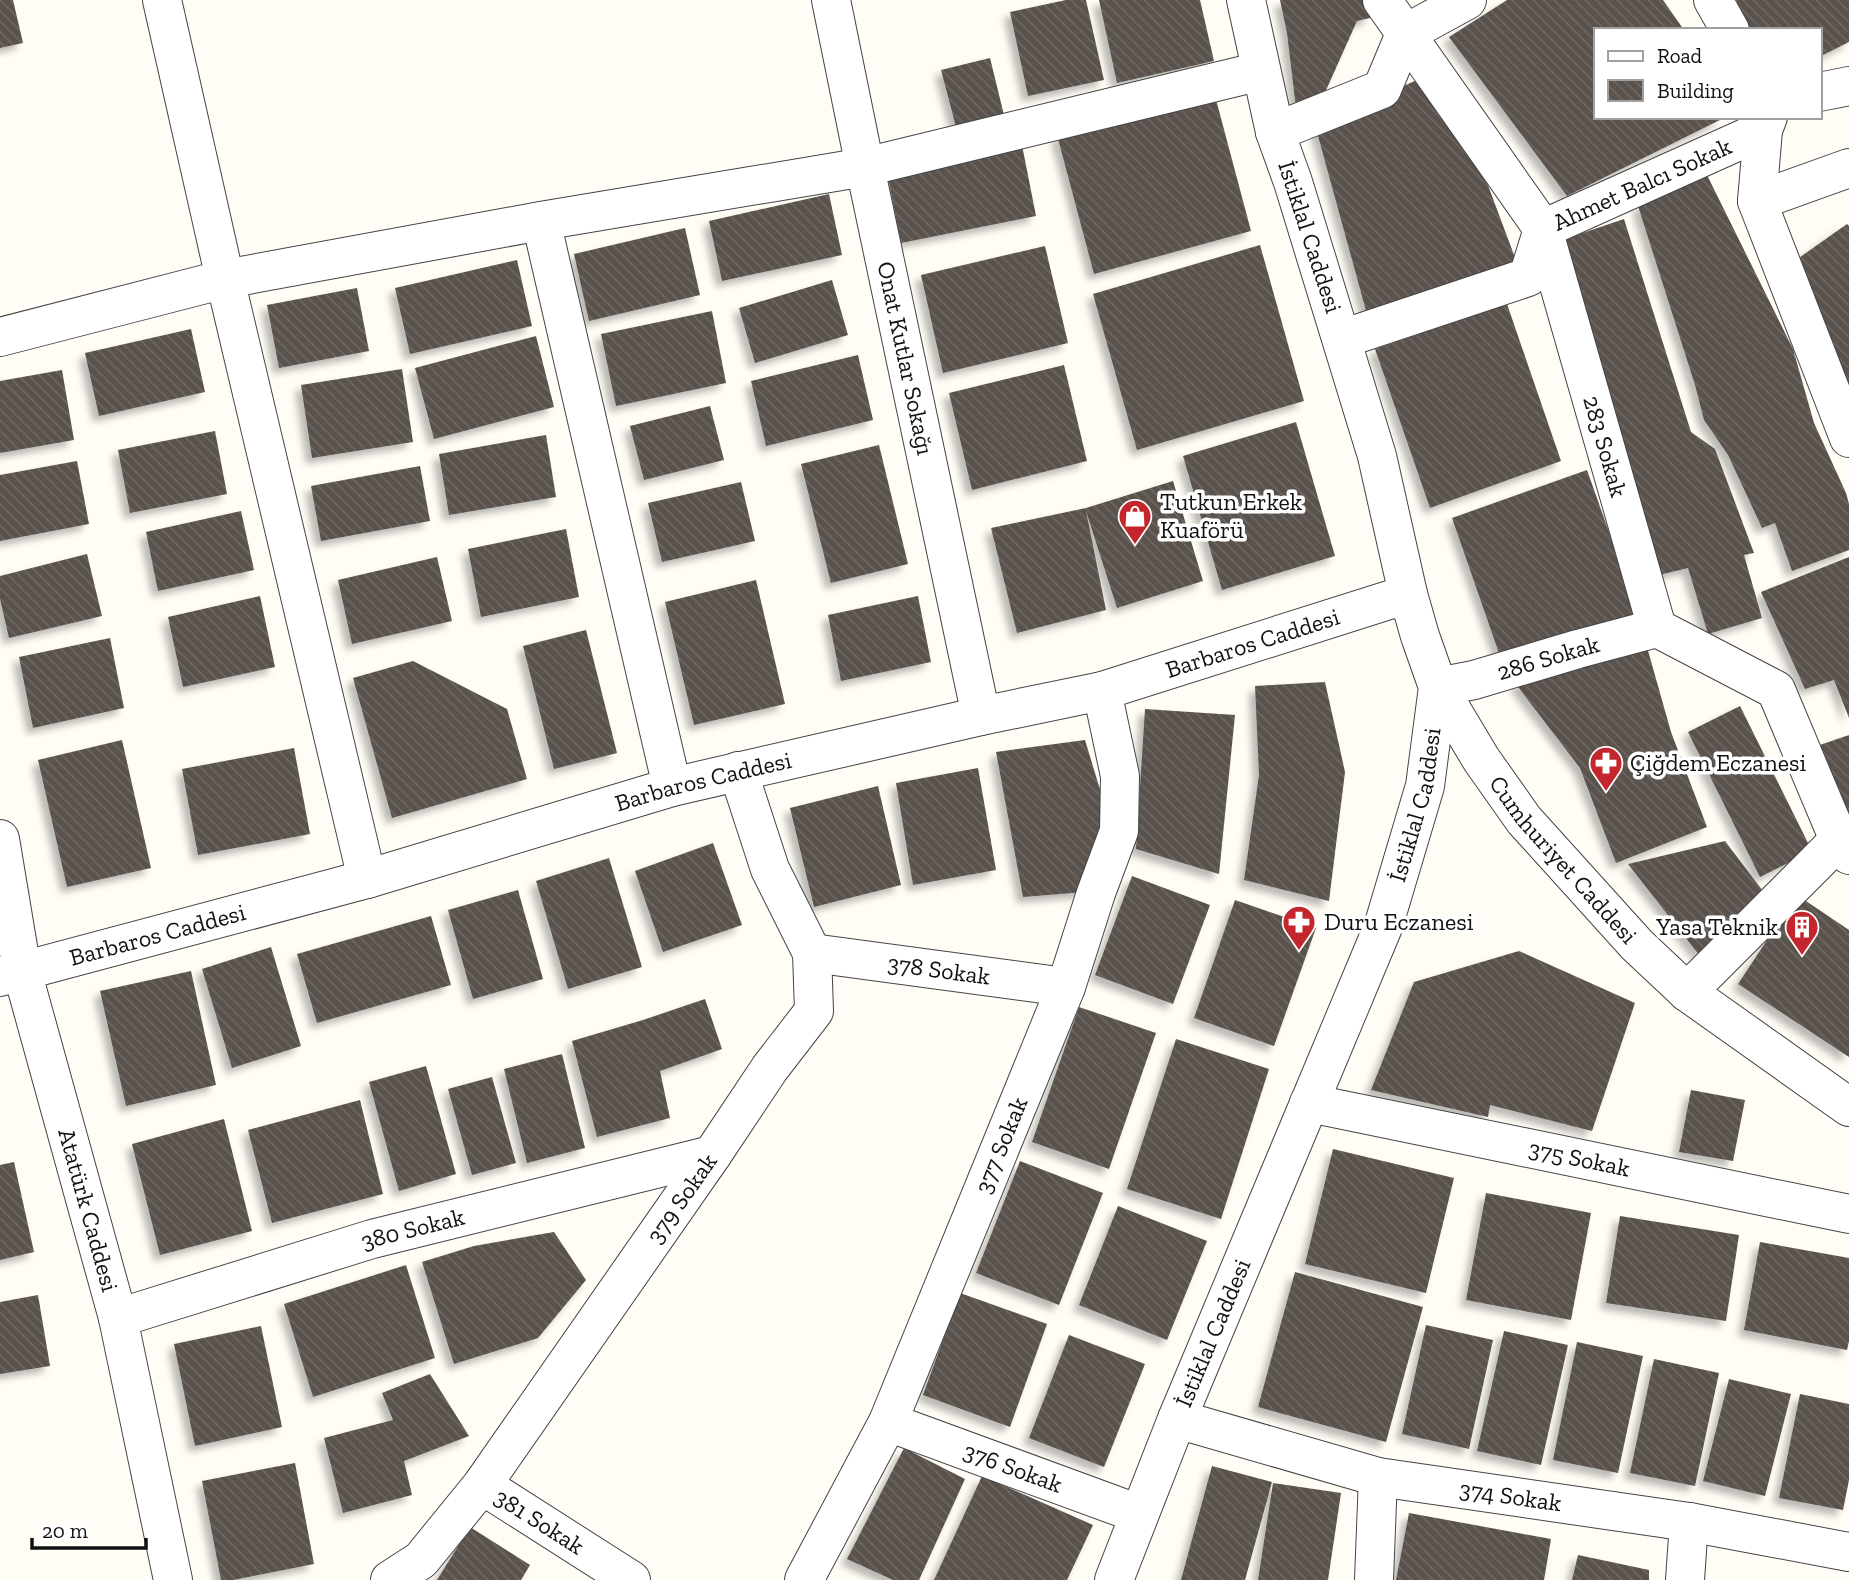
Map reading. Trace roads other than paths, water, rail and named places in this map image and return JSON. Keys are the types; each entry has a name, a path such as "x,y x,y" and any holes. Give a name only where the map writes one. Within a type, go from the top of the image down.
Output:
{"street":[{"path":"162,0 367,879"},
{"name":"Onat Kutlar Sokağı","path":"831,0 981,716"},
{"name":"İstiklal Caddesi","path":"1114,1580 1177,1419 1382,927 1425,786 1438,687 1408,594 1377,456 1293,182 1275,132 1246,0"},
{"name":"283 Sokak","path":"1382,0 1543,229 1657,628"},
{"path":"1275,132 1382,89 1405,34 1467,0"},
{"path":"1713,0 1729,28"},
{"path":"0,337 225,279 541,221 865,167 1261,71"},
{"path":"1821,92 1849,86"},
{"path":"1765,123 1757,201 1849,438"},
{"name":"Ahmet Balcı Sokak","path":"1342,339 1528,277 1543,229 1765,123"},
{"path":"1757,201 1849,168"},
{"path":"541,221 672,788"},
{"name":"Barbaros Caddesi","path":"11,974 367,879 672,788 981,716 1102,691 1408,594"},
{"path":"1657,628 1776,690 1844,848 1687,992"},
{"name":"286 Sokak","path":"1438,687 1474,680 1657,628"},
{"name":"Cumhuriyet Caddesi","path":"1438,687 1480,759 1524,820 1637,945 1687,992 1849,1107"},
{"name":"377 Sokak","path":"804,1580 888,1422 1066,987 1119,831 1120,776 1102,691"},
{"name":"379 Sokak","path":"390,1580 421,1560 482,1485 814,1010 812,953 770,869 738,771"},
{"name":"Atatürk Caddesi","path":"0,839 11,974 118,1318 173,1580"},
{"name":"378 Sokak","path":"812,953 1066,987"},
{"name":"375 Sokak","path":"1309,1103 1849,1214"},
{"name":"380 Sokak","path":"118,1318 372,1239 712,1155"},
{"name":"374 Sokak","path":"1177,1419 1378,1477 1689,1522 1849,1552"},
{"name":"376 Sokak","path":"888,1422 1139,1514"},
{"path":"1374,1580 1378,1477"},
{"name":"381 Sokak","path":"482,1485 631,1580"},
{"path":"1685,1580 1689,1522"}],"place":[{"name":"Tutkun Erkek Kuaförü","path":"1135,546"},
{"name":"Çiğdem Eczanesi","path":"1606,793"},
{"name":"Duru Eczanesi","path":"1299,952"},
{"name":"Yasa Teknik","path":"1802,957"}]}
